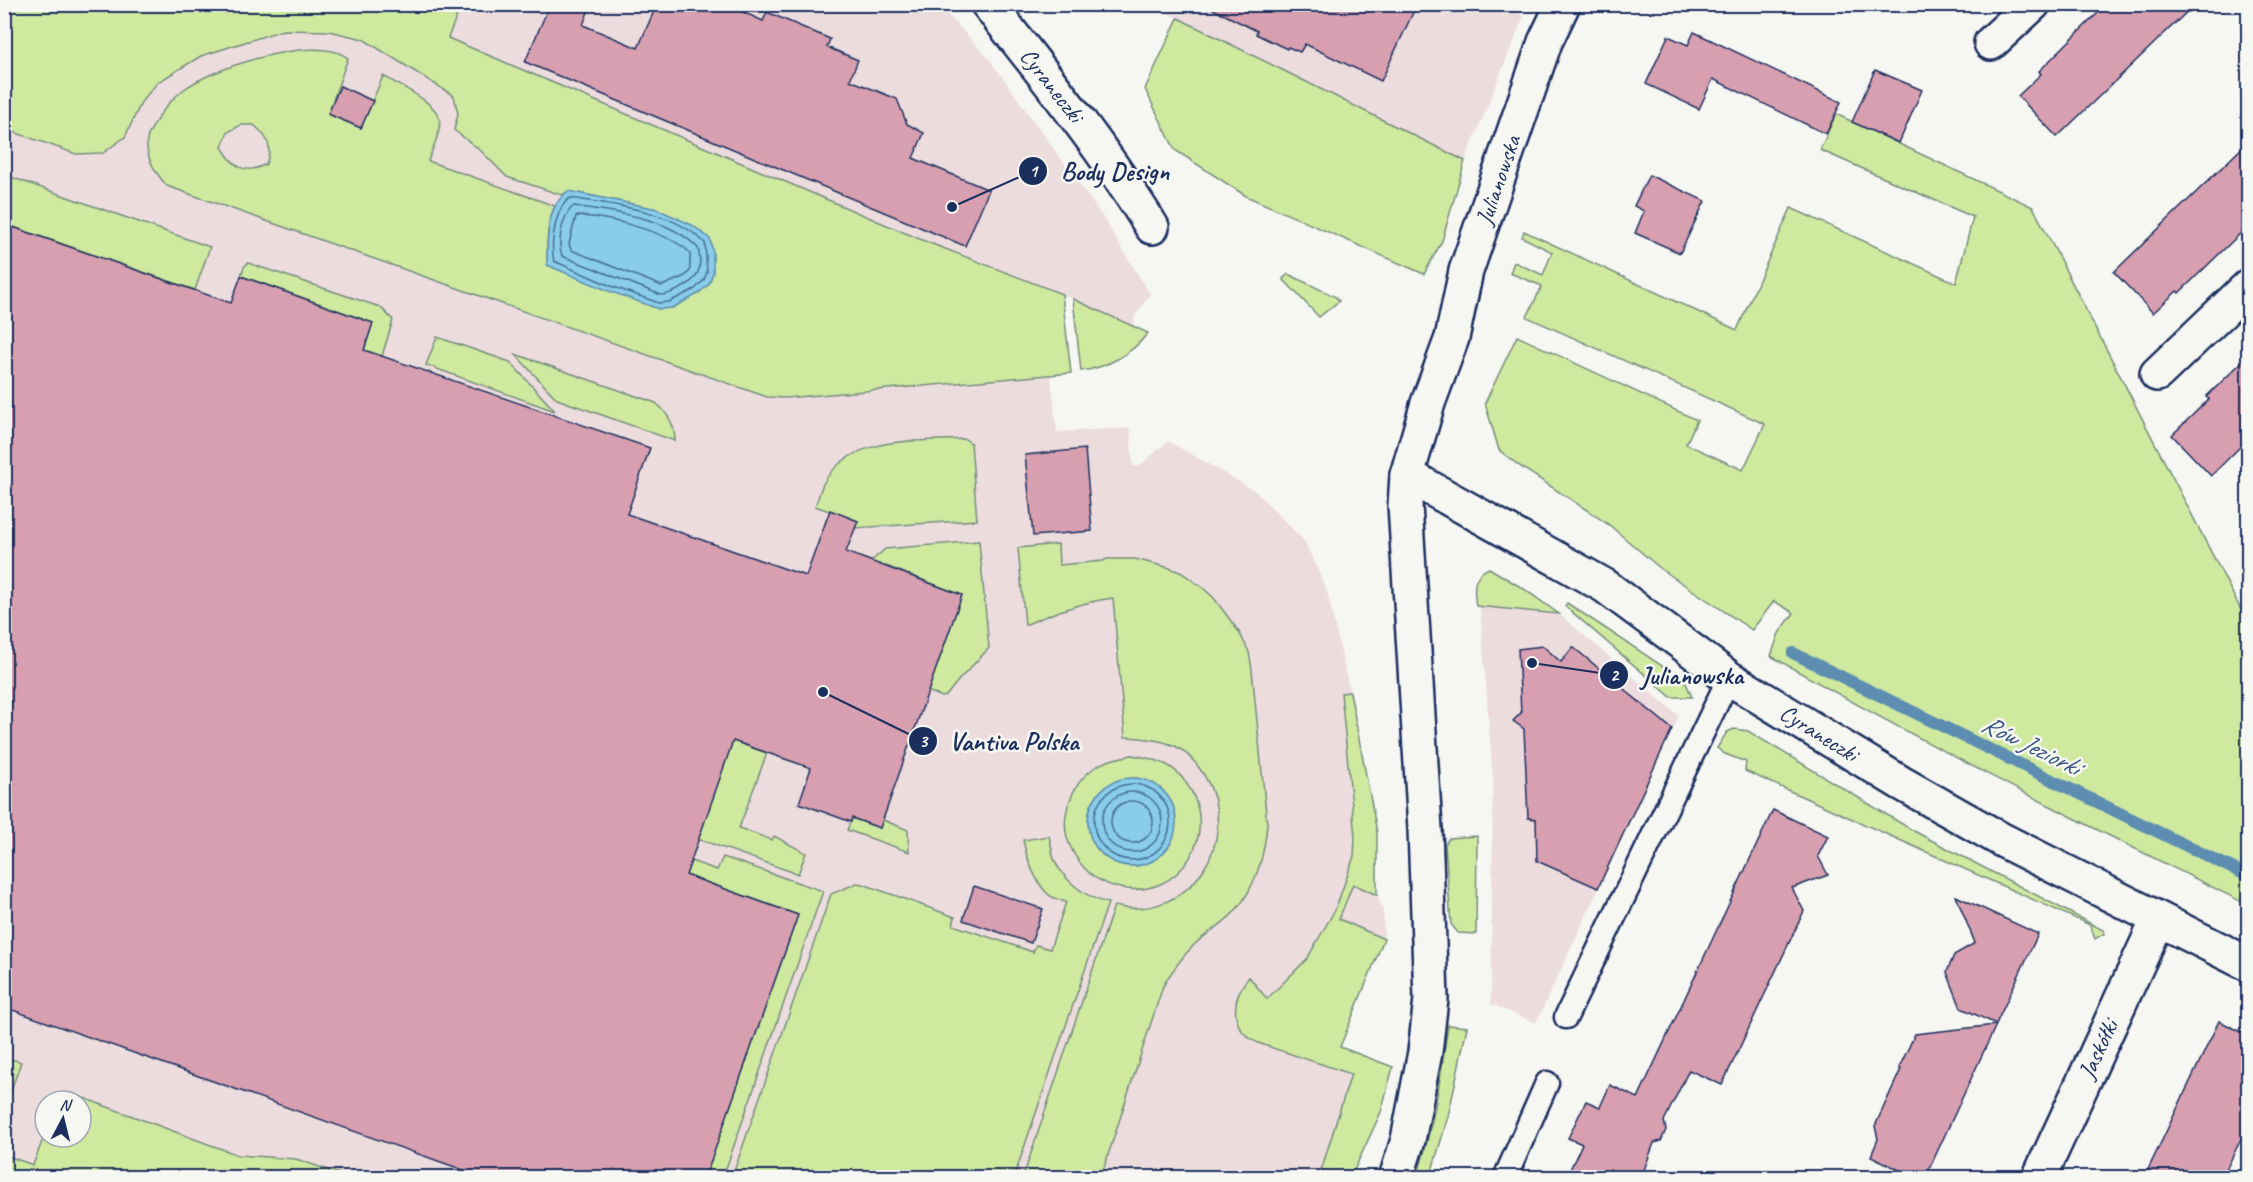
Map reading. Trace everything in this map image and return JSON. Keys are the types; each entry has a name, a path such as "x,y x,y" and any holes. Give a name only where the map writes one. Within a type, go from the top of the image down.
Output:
{"street":[{"name":"Cyraneczki","path":"988,4 1083,123 1152,227"},
{"name":"Julianowska","path":"1396,1178 1408,1140 1425,1052 1431,999 1425,829 1405,505 1407,475 1422,423 1452,338 1466,271 1545,42 1563,4"},
{"path":"1991,43 2034,4"},
{"path":"2157,374 2248,287"},
{"name":"Cyraneczki","path":"1407,475 1605,586 1729,678 1901,783 2002,840 2248,964"},
{"name":"Jaskółki","path":"2039,1178 2158,920"}],"lane":[{"path":"1566,1017 1729,678"},
{"path":"1504,1178 1547,1083"}],"shaded area":[{"path":"1501,4 1524,16 1465,161 1151,5"},
{"path":"5,5 447,37 461,5 939,5 990,60 1102,216 1150,294 1134,318 1135,327 1041,285 1057,432 1130,428 1133,466 1139,466 1168,441 1255,491 1305,542 1327,591 1350,692 1377,832 1377,894 1383,911 1384,939 1339,920 1340,1047 1393,1067 1381,1112 1351,1177 5,1178"},
{"path":"1480,606 1559,614 1679,716 1536,1023 1491,1004 1493,781"}],"green space":[{"path":"5,5 461,5 448,38 922,240 1062,294 1071,373 785,398 767,397 167,186 150,159 147,138 162,112 183,90 215,73 257,58 301,50 336,52 348,58 328,114 361,128 383,76 427,102 439,117 440,124 428,161 555,206 549,227 547,265 659,309 672,308 698,294 657,209 568,191 562,195 507,177 481,151 454,130 458,114 454,96 363,39 329,31 283,30 201,56 158,82 142,101 125,137 103,153 76,154 5,129","holes":["241,125 254,125 268,143 268,158 266,164 245,169 235,164 222,147 228,132"]},
{"path":"1178,18 1465,161 1442,241 1424,274 1246,196 1175,150 1145,89"},
{"path":"1836,114 2033,207 2240,608 2248,617 2248,905 1948,753 1771,656 1779,633 1794,613 1774,601 1752,630 1661,569 1608,524 1499,450 1485,403 1517,336 1697,420 1686,444 1743,470 1765,424 1527,317 1542,286 1510,273 1514,262 1543,275 1552,252 1522,237 1524,231 1737,330 1791,208 1956,283 1973,217 1820,150"},
{"path":"5,175 210,247 195,290 5,224"},
{"path":"248,263 380,307 393,320 382,356 364,350 373,323 241,276"},
{"path":"1288,274 1336,297 1339,301 1319,317 1283,279"},
{"path":"1073,299 1148,333 1142,341 1118,359 1100,367 1081,371"},
{"path":"437,337 510,362 555,411 426,365"},
{"path":"515,354 656,403 670,420 675,441 557,399"},
{"path":"965,439 971,443 977,520 855,528 858,521 815,506 823,484 835,468 850,456 867,449 906,441"},
{"path":"979,541 989,648 946,696 942,697 928,691 962,595 886,566 866,619 867,565 885,549"},
{"path":"1058,544 1059,565 1107,559 1135,559 1182,573 1214,598 1239,632 1249,652 1267,824 1258,869 1243,901 1227,920 1199,940 1177,964 1163,986 1101,1177 1023,1177 1114,906 1141,908 1166,902 1186,889 1202,871 1213,849 1218,825 1215,800 1204,775 1188,755 1175,746 1162,742 1125,737 1113,598 1068,608 1025,625 1018,548"},
{"path":"1489,568 1559,614 1476,606 1474,589 1476,580 1483,571"},
{"path":"1567,603 1679,677 1686,683 1692,697 1671,697 1565,606"},
{"path":"1350,692 1377,832 1377,895 1353,884 1339,919 1384,939 1340,1047 1393,1067 1381,1112 1351,1177 1319,1177 1351,1074 1251,1039 1238,1024 1236,1005 1238,996 1249,977 1267,999 1307,959 1336,908 1354,856 1355,837 1341,693"},
{"path":"1734,729 1748,731 1912,830 2105,933 2095,939 2090,925 1745,771 1746,762 1725,754 1717,748 1727,732"},
{"path":"734,737 751,743 750,747 767,753 739,828 772,840 774,836 806,853 798,874 698,839"},
{"path":"1132,755 1167,765 1181,776 1196,803 1199,823 1197,842 1189,859 1177,873 1161,884 1142,889 1111,886 1096,878 1084,868 1070,846 1065,825 1073,793 1086,775 1098,765","holes":["1136,778 1150,782 1098,850 1089,824 1090,812 1100,793 1110,785 1122,780"]},
{"path":"852,818 879,828 883,820 908,830 909,852 847,830"},
{"path":"1049,836 1054,859 1069,881 1092,897 1108,903 1014,1177 732,1177 831,894 857,883 863,884 955,917 953,925 1033,952 1036,945 1050,949 1066,902 1050,896 1043,889 1035,876 1023,840"},
{"path":"1477,836 1476,934 1458,933 1451,924 1445,844 1449,838"},
{"path":"723,857 823,891 723,1177 705,1177 798,915 686,875 691,861 717,870"},
{"path":"1448,1025 1467,1027 1448,1117 1430,1177 1417,1177 1436,1102"},
{"path":"4,1057 21,1062 5,1108 4,1108"},
{"path":"93,1101 238,1155 296,1159 349,1177 5,1177 5,1155 33,1165 39,1149 93,1149"}],"water":[{"path":"568,191 657,209 692,225 710,239 713,252 713,273 709,284 698,294 672,308 659,309 547,265 549,225 555,206"},
{"path":"1132,778 1149,781 1163,791 1173,805 1176,822 1173,839 1163,853 1149,863 1132,866 1115,863 1101,853 1091,839 1088,822 1091,805 1101,791 1115,781"}],"building":[{"path":"550,4 591,4 583,25 638,48 657,4 725,4 763,21 767,12 830,39 827,47 858,60 850,80 897,99 907,124 924,133 913,158 989,190 965,246 525,62"},
{"path":"1203,4 1417,4 1381,81 1305,44 1300,52 1288,47 1287,49"},
{"path":"2107,4 2195,4 2057,137 2018,96 2041,74 2039,71"},
{"path":"1694,32 1841,102 1826,134 1713,79 1699,109 1646,84 1668,36 1688,45"},
{"path":"1875,70 1922,90 1899,143 1852,122"},
{"path":"340,86 373,101 361,128 328,114"},
{"path":"2248,142 2248,226 2179,293 2177,291 2153,313 2114,272"},
{"path":"1649,175 1705,201 1680,253 1635,233 1644,211 1634,206"},
{"path":"4,224 231,303 241,276 373,323 364,350 650,448 627,514 806,576 830,510 858,521 846,552 962,595 880,828 852,818 851,822 799,803 811,768 733,741 686,875 798,915 705,1178 486,1178 4,1007"},
{"path":"2248,356 2248,439 2211,476 2172,435 2209,399 2206,397"},
{"path":"1085,449 1092,531 1033,536 1025,455"},
{"path":"1543,646 1561,662 1573,647 1672,729 1598,888 1537,861 1536,819 1528,818 1524,729 1513,721 1521,713 1518,649"},
{"path":"1773,810 1828,836 1818,856 1828,875 1792,888 1804,911 1722,1085 1689,1070 1664,1121 1666,1130 1661,1141 1654,1143 1641,1178 1566,1178 1582,1144 1568,1138 1586,1101 1600,1107 1610,1085 1638,1098"},
{"path":"974,886 1043,909 1031,943 963,920"},
{"path":"1956,896 2038,934 1996,1024 1961,1008 1947,972 1954,955 1975,943"},
{"path":"2219,1021 2248,1035 2248,1134 2242,1137 2224,1174 2212,1178 2144,1178"},
{"path":"1996,1025 1925,1178 1916,1178 1871,1156 1878,1139 1875,1126 1915,1034"}],"waterway":[{"name":"Rów Jeziorki","path":"1793,653 2248,876"}],"place":[{"name":"Body Design","path":"952,207"},
{"name":"Julianowska","path":"1532,663"},
{"name":"Vantiva Polska","path":"823,692"}]}
